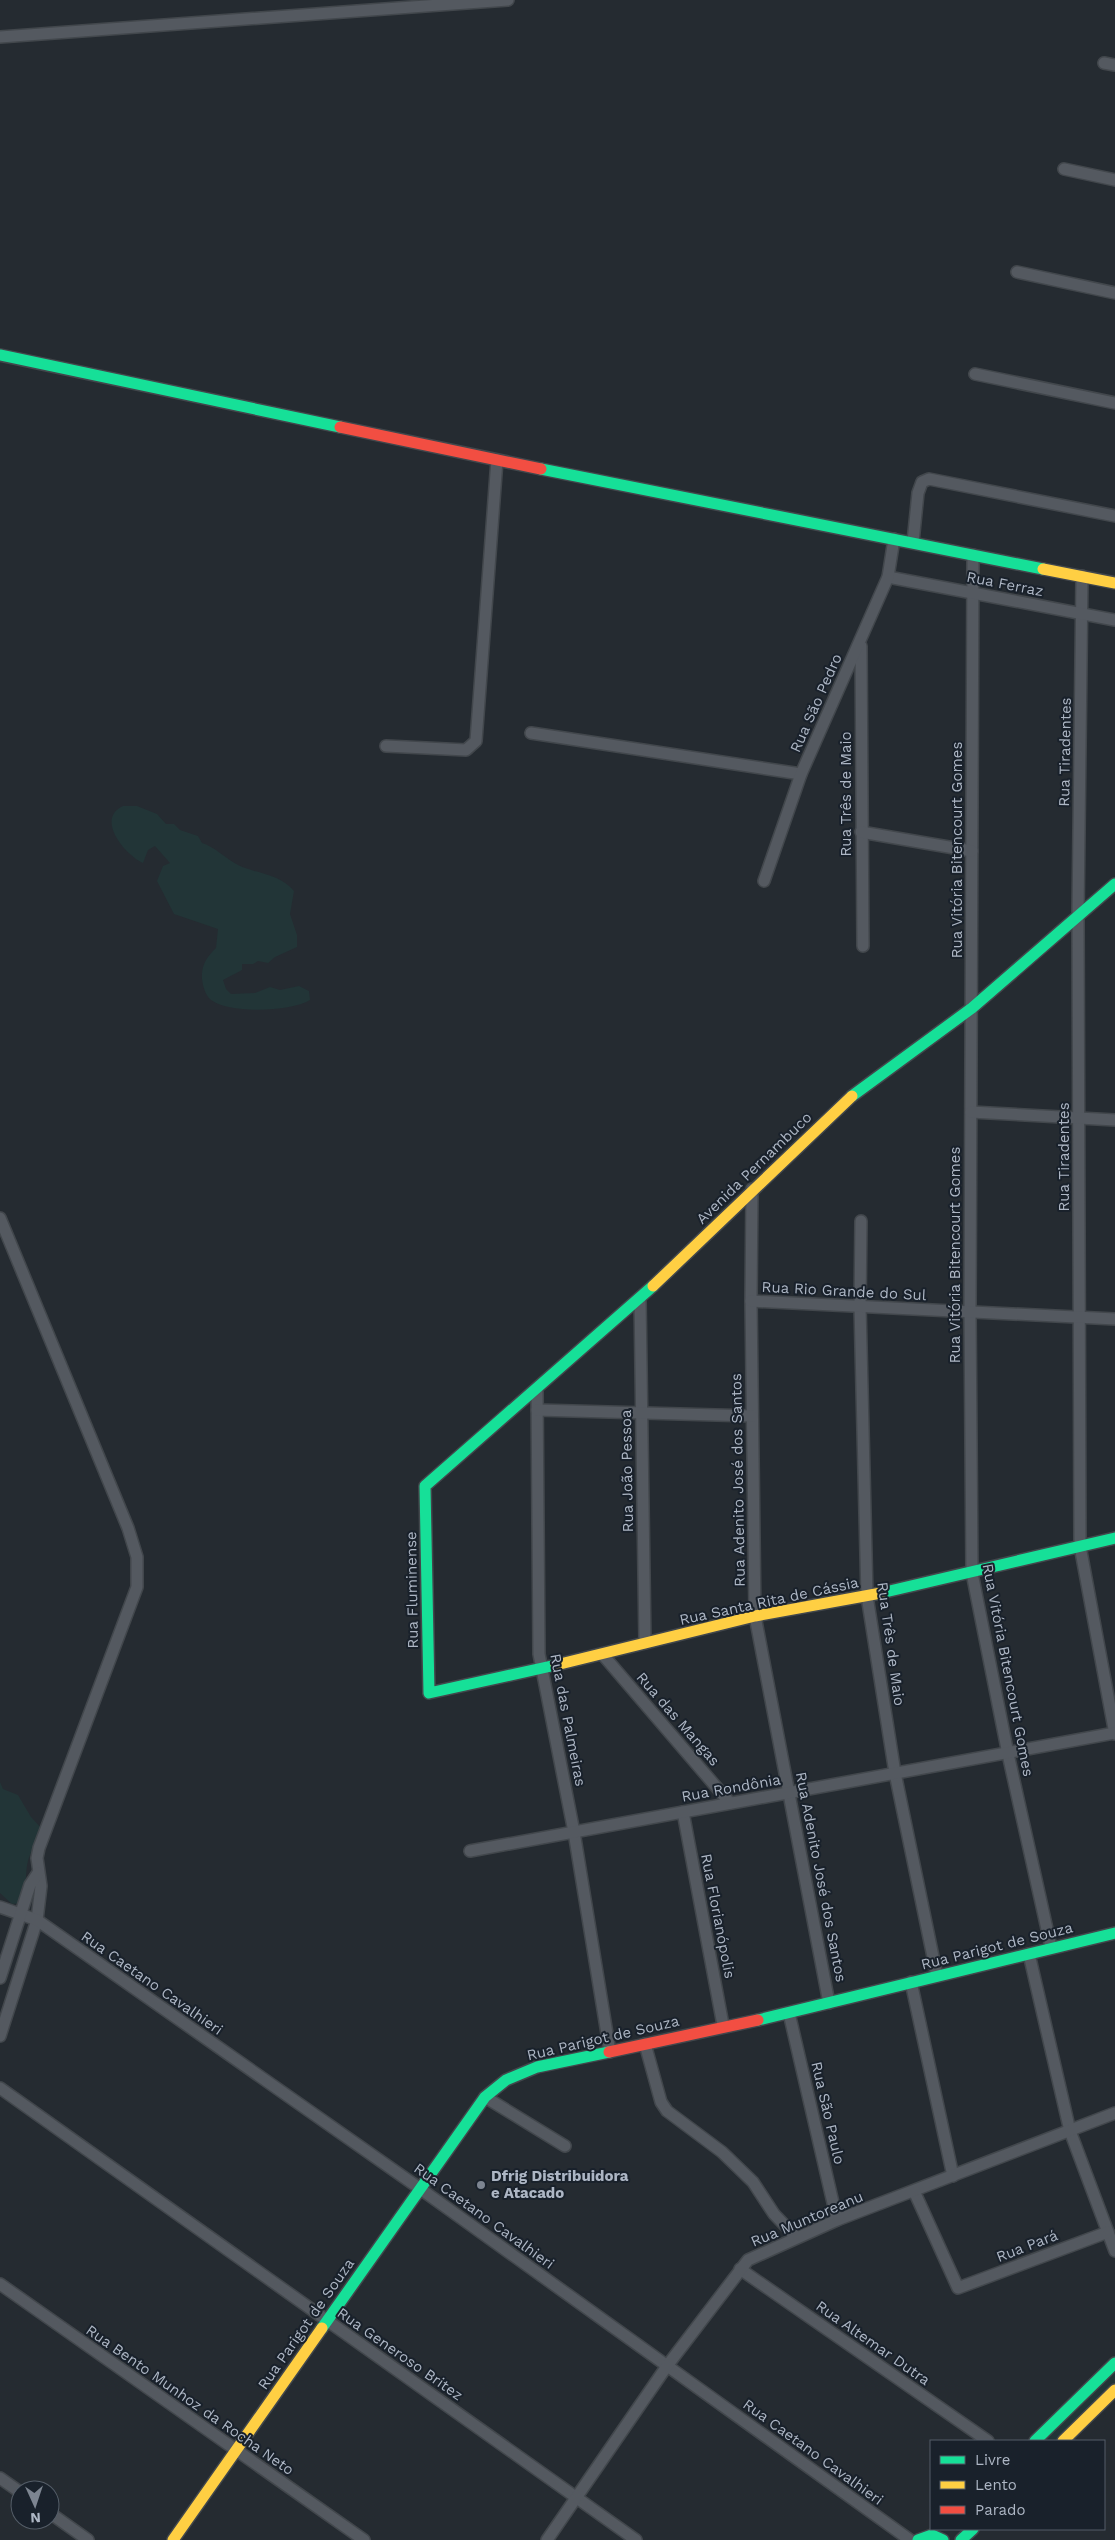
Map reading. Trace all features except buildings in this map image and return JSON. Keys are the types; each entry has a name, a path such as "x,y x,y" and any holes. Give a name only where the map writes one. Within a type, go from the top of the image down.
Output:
{"street":[{"path":"0,37 508,0"},
{"path":"1064,169 1115,180"},
{"path":"1017,272 1115,293"},
{"path":"0,355 497,460 1115,583"},
{"path":"975,374 1115,403"},
{"path":"386,746 466,750 476,741 497,460"},
{"path":"912,542 918,493 922,482 929,479 944,480 1115,516"},
{"name":"Rua São Pedro","path":"764,881 801,774 861,642 888,577 894,538"},
{"name":"Rua Vitória Bitencourt Gomes","path":"973,554 975,593 970,1312 972,1573 1008,1754 1051,1947"},
{"name":"Rua Tiradentes","path":"1082,576 1078,915 1080,1546 1115,1733"},
{"name":"Rua Ferraz","path":"888,577 1115,620"},
{"name":"Rua Três de Maio","path":"861,642 863,946"},
{"path":"531,733 801,774"},
{"path":"861,832 972,851"},
{"name":"Avenida Pernambuco","path":"425,1486 640,1299 843,1103 972,1008 1115,884"},
{"path":"971,1112 1115,1120"},
{"name":"Rua Adenito José dos Santos","path":"752,1189 751,1301 755,1616 829,2003"},
{"path":"0,1218 128,1528 138,1570 137,1587 37,1858 41,1886 37,1920 1,2029"},
{"name":"Rua Três de Maio","path":"861,1220 860,1306 867,1596 895,1773 937,1976"},
{"name":"Rua João Pessoa","path":"640,1299 646,1642"},
{"name":"Rua Rio Grande do Sul","path":"751,1301 1115,1319"},
{"name":"Rua das Palmeiras","path":"537,1390 539,1654 544,1668 574,1832 610,2052"},
{"path":"537,1410 752,1416"},
{"name":"Rua Fluminense","path":"425,1486 429,1693"},
{"name":"Rua Santa Rita de Cássia","path":"429,1693 603,1655 646,1642 755,1616 867,1596 972,1573 1115,1538"},
{"name":"Rua das Mangas","path":"603,1655 730,1803"},
{"name":"Rua Rondônia","path":"470,1851 1115,1733"},
{"name":"Rua Florianópolis","path":"683,1812 723,2025"},
{"path":"0,1978 30,1885 38,1873"},
{"name":"Rua Caetano Cavalhieri","path":"0,1907 37,1920 422,2190 910,2540"},
{"name":"Rua Parigot de Souza","path":"173,2540 326,2320 422,2190 485,2097 506,2080 537,2067 723,2025 788,2013 1051,1947 1115,1933"},
{"path":"1029,1954 1070,2131 1115,2251"},
{"path":"911,1982 953,2176"},
{"name":"Rua São Paulo","path":"788,2013 837,2220"},
{"path":"645,2044 661,2102 667,2111 691,2126 735,2164 753,2182 774,2214 796,2237"},
{"name":"Rua Generoso Britez","path":"0,2088 636,2540"},
{"path":"485,2097 565,2146"},
{"name":"Rua Muntoreanu","path":"547,2540 667,2366 748,2260 837,2220 1115,2113"},
{"name":"Rua Pará","path":"914,2191 958,2288 1108,2232"},
{"name":"Rua Altemar Dutra","path":"740,2269 987,2440"},
{"name":"Rua Bento Munhoz da Rocha Neto","path":"0,2284 364,2540"},
{"path":"1036,2440 1115,2364"},
{"path":"1064,2440 1115,2390"},
{"path":"60,2520 88,2540"},
{"path":"961,2540 971,2530"},
{"path":"918,2540 925,2536 942,2535"}],"shaded area":[{"path":"123,806 137,806 157,814 166,824 174,824 180,830 198,836 202,843 238,865 282,881 294,891 290,914 297,935 297,947 275,957 268,963 258,961 253,964 242,964 242,970 223,980 226,989 231,994 255,993 270,987 280,990 299,986 309,991 310,1000 289,1007 260,1010 232,1008 220,1005 209,998 203,985 202,970 207,958 216,948 218,929 174,914 157,881 163,866 170,863 155,846 148,850 143,863 136,859 121,845 112,828 112,819 115,812"},
{"path":"0,1782 3,1789 18,1795 31,1817 42,1829 28,1861 25,1892 21,1903 12,1904 0,1893"},
{"path":"1115,2372 1115,2384 1057,2440 1045,2440"}],"traffic: fast":[{"path":"0,355 340,427"},
{"path":"541,469 1043,569"},
{"path":"852,1096 972,1008 1115,884"},
{"path":"556,1665 429,1693 425,1486 653,1286"},
{"path":"881,1593 1115,1538"},
{"path":"758,2020 1115,1933"},
{"path":"322,2328 485,2097 506,2080 537,2067 609,2052"},
{"path":"1036,2440 1115,2363"},
{"path":"961,2540 972,2530"},
{"path":"918,2540 932,2535 943,2540"}],"traffic: slow":[{"path":"1043,569 1115,583"},
{"path":"653,1286 852,1096"},
{"path":"556,1665 755,1616 881,1593"},
{"path":"173,2540 322,2328"},
{"path":"1064,2440 1115,2390"}],"traffic: jam":[{"path":"340,427 541,469"},
{"path":"609,2052 758,2020"}],"place":[{"name":"Dfrig Distribuidora e Atacado","path":"481,2185"}]}
